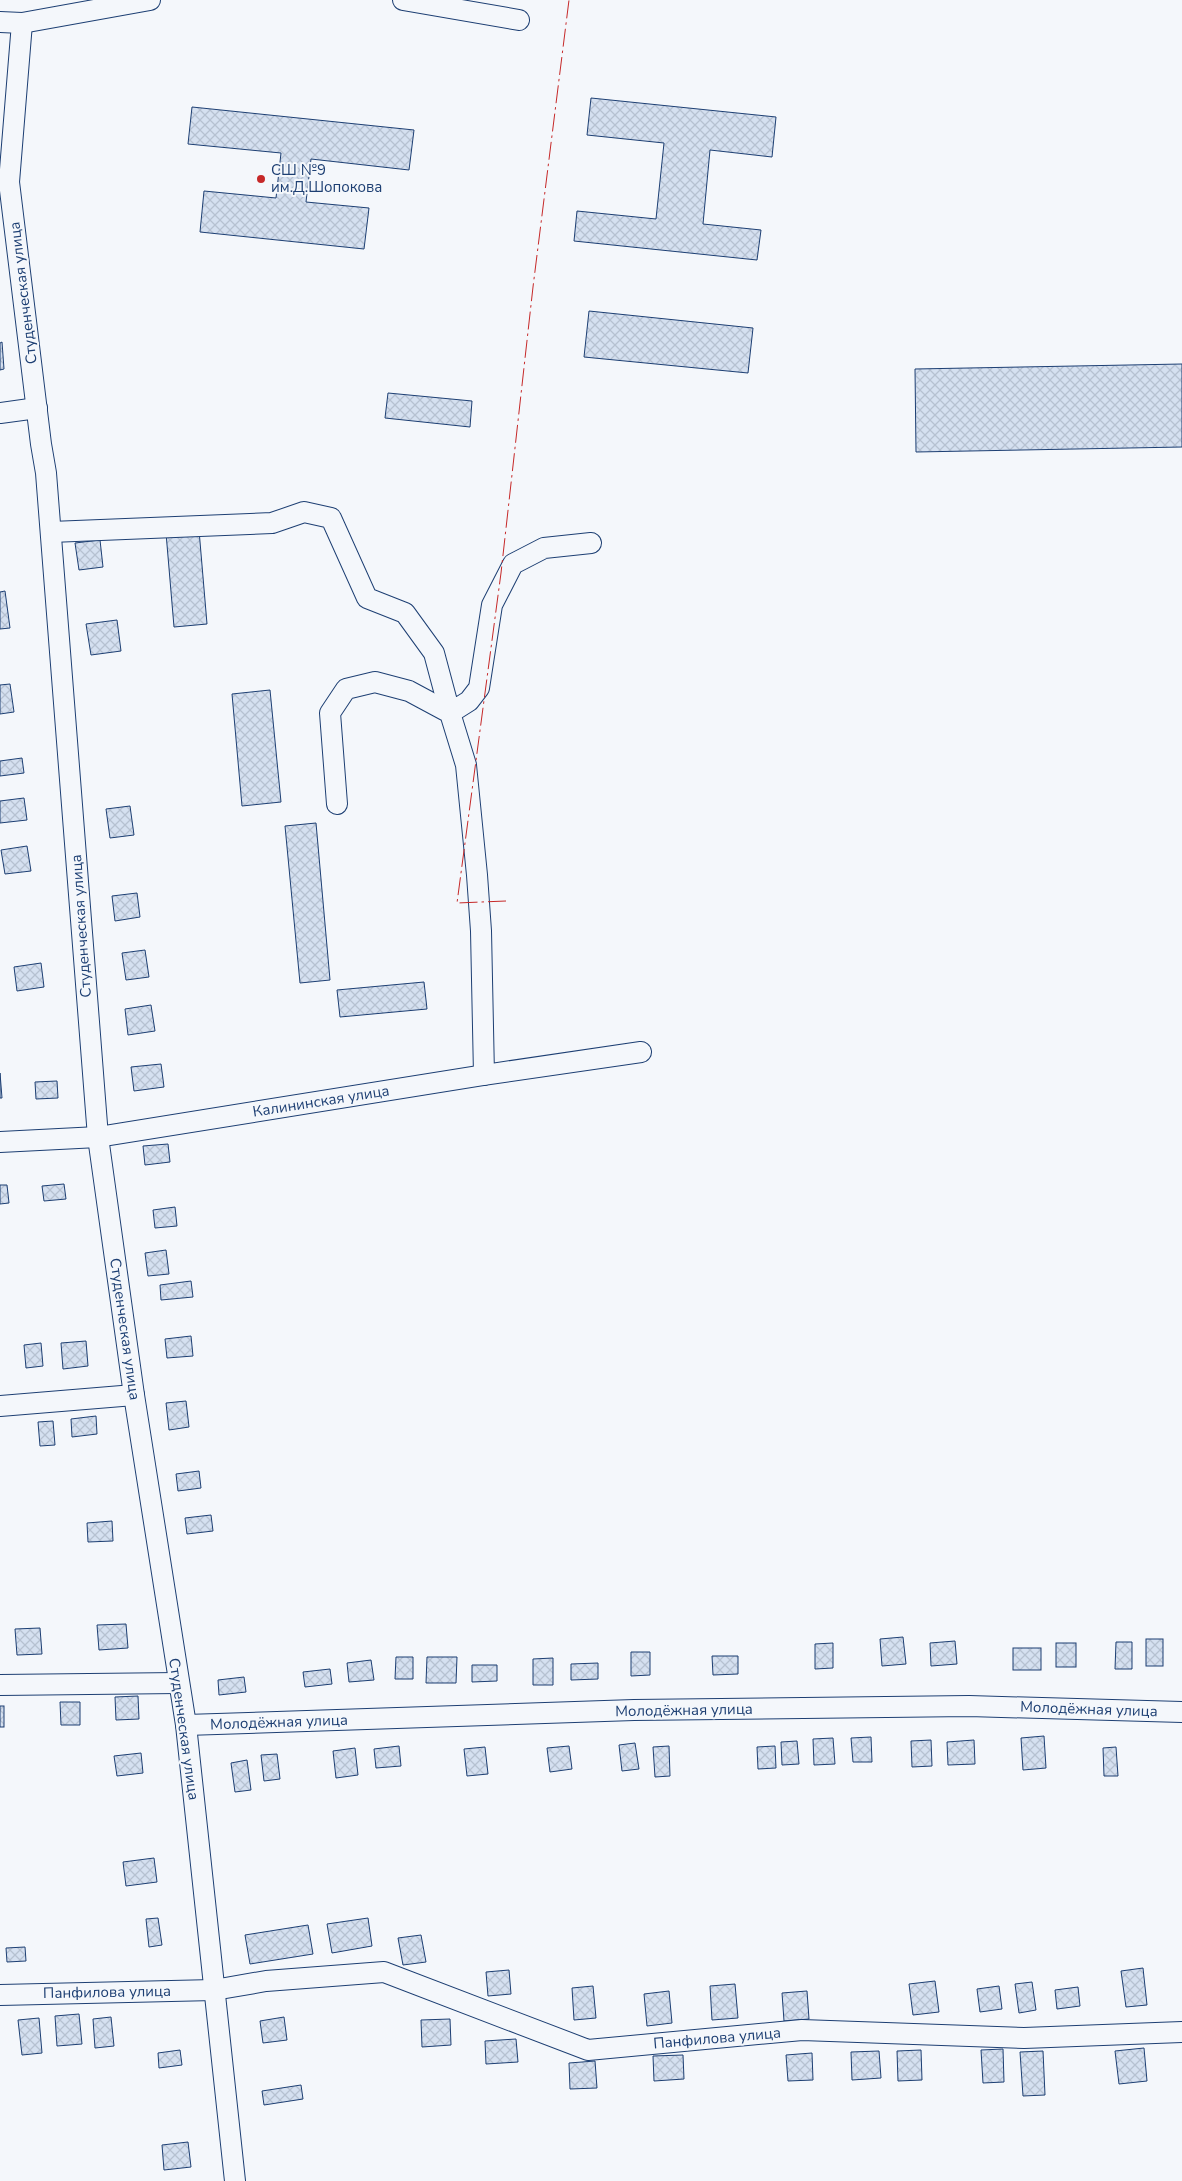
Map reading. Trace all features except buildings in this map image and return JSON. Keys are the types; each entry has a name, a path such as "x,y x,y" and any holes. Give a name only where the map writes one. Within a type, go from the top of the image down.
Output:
{"street":[{"path":"0,22 22,24 150,0"},
{"path":"403,0 519,20"},
{"name":"Студенческая улица","path":"22,24 5,182 46,473 98,1137 134,1395 178,1684 186,1725 235,2181"},
{"path":"0,413 36,408"},
{"path":"51,532 272,523 304,512 330,518 367,598 405,613 434,653 466,765 481,931 484,1075"},
{"path":"450,713 469,701 479,688 492,605 513,564 544,548 591,544"},
{"path":"337,804 330,713 346,689 375,682 409,691 450,713"},
{"name":"Калининская улица","path":"0,1142 98,1137 484,1075 641,1052"},
{"path":"0,1406 134,1395"},
{"path":"0,1685 178,1684"},
{"name":"Молодёжная улица","path":"186,1725 634,1710 970,1706 1182,1712"},
{"name":"Панфилова улица","path":"0,1995 214,1990 266,1981 384,1972 588,2050 802,2030 1024,2038 1182,2032"}],"power":[{"path":"506,901 457,903 501,573 533,287 569,0"}],"place":[{"name":"СШ №9 им.Д.Шопокова","path":"261,179"}]}
